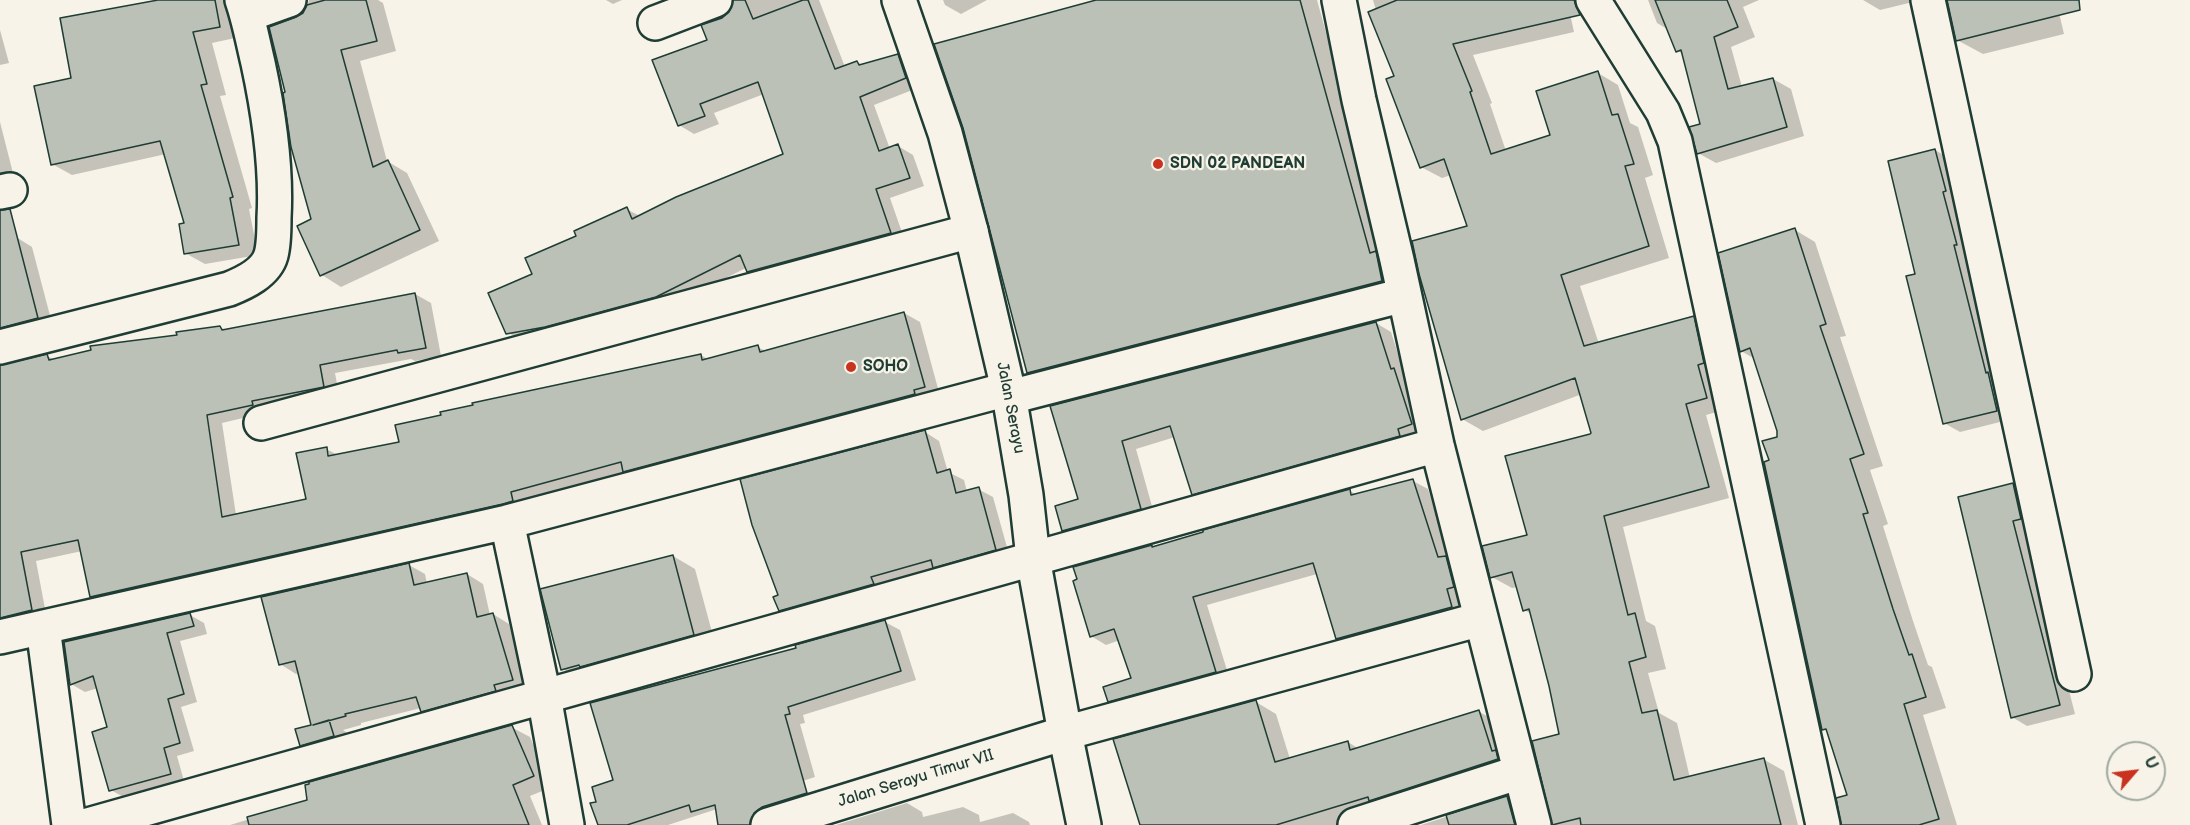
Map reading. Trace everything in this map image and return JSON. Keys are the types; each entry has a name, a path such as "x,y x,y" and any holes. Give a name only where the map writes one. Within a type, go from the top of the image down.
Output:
{"street":[{"path":"0,347 229,289 249,279 266,264 270,256 276,190 269,117 244,7 289,0"},
{"path":"655,23 716,0"},
{"name":"Jalan Serayu","path":"899,0 945,133 971,231 1009,393 1026,495 1033,558 1084,825"},
{"path":"1339,0 1359,100 1437,445 1534,825"},
{"path":"1593,0 1663,112 1675,141 1822,825"},
{"path":"1928,0 2074,674"},
{"path":"261,423 971,231"},
{"path":"0,637 507,522 1009,393 1404,295"},
{"path":"88,825 1437,445"},
{"path":"507,522 544,696 567,825"},
{"name":"Jalan Serayu Timur VII","path":"768,825 1065,734 1481,619"},
{"path":"43,627 69,825"},
{"path":"1355,825 1520,772"}],"building":[{"path":"158,0 215,0 220,27 193,32 207,84 201,85 233,197 230,198 239,245 184,254 179,224 184,223 160,141 51,165 34,86 71,78 60,18"},
{"path":"325,0 366,0 377,41 341,50 373,167 388,160 420,230 320,276 297,226 311,219 291,147 283,93 285,92 269,27 303,13 307,5"},
{"path":"733,0 745,0 753,19 808,0 835,69 857,61 859,65 898,54 906,78 860,97 879,151 898,144 910,178 876,189 891,233 747,272 740,255 656,297 545,327 506,334 488,293 532,274 525,258 576,236 574,231 627,207 632,219 676,197 783,154 758,82 700,104 705,116 678,126 652,60 707,40 701,25 722,18 729,12"},
{"name":"SDN 02 PANDEAN","path":"1096,0 1300,0 1370,253 1376,251 1382,281 1027,373 963,128 934,44"},
{"path":"1397,0 1574,0 1580,15 1453,44 1472,91 1470,92 1491,154 1550,135 1536,91 1598,71 1612,115 1618,114 1634,164 1625,166 1649,246 1561,275 1584,346 1694,316 1704,363 1698,365 1707,398 1686,404 1709,487 1604,516 1628,615 1635,613 1646,657 1629,662 1642,713 1657,710 1674,780 1764,758 1781,825 1581,825 1580,818 1552,825 1532,741 1559,734 1549,686 1529,609 1523,611 1512,572 1490,578 1482,546 1527,535 1505,456 1591,433 1575,378 1461,420 1419,274 1412,241 1467,226 1444,159 1420,168 1386,79 1394,76 1368,12"},
{"path":"1655,0 1727,0 1738,27 1714,37 1728,89 1773,78 1787,127 1697,154 1689,127 1700,124 1681,50 1676,52"},
{"path":"1947,0 2079,0 2080,10 1956,41"},
{"path":"1935,149 1946,191 1943,192 1957,245 1954,245 1997,411 1943,424 1906,276 1915,274 1888,161"},
{"path":"10,209 38,318 0,328 0,210"},
{"path":"1795,228 1826,324 1820,326 1864,454 1850,459 1868,513 1863,514 1893,609 1909,655 1912,654 1926,697 1904,704 1939,819 1919,825 1841,825 1836,798 1847,795 1826,729 1822,730 1764,462 1769,460 1762,441 1777,437 1777,431 1750,348 1740,352 1718,253"},
{"path":"415,293 426,348 398,353 397,350 320,365 324,387 252,401 253,405 207,415 222,517 306,499 296,453 327,447 328,456 399,442 395,425 441,415 440,412 473,405 472,403 701,354 702,360 758,345 760,352 904,312 925,387 914,390 915,394 623,472 621,462 511,492 513,501 503,504 90,597 78,540 21,552 32,610 0,618 0,365 47,354 49,360 91,350 90,346 177,335 176,332 220,326 222,330"},
{"path":"1376,322 1412,424 1398,429 1400,436 1192,495 1170,426 1122,441 1141,509 1062,531 1055,506 1078,499 1050,406"},
{"path":"925,430 937,473 950,469 956,493 979,487 996,550 933,568 931,560 871,577 874,584 779,611 773,597 778,595 752,525 740,479"},
{"path":"1413,479 1438,557 1446,556 1454,587 1447,589 1452,607 1336,639 1313,563 1193,597 1216,672 1108,702 1103,687 1131,678 1114,629 1090,637 1073,581 1077,579 1073,567 1152,545 1152,547 1203,532 1203,530 1350,489 1351,495"},
{"path":"2013,483 2021,519 2013,521 2060,705 2011,718 1958,497"},
{"path":"673,555 694,635 580,667 579,665 561,670 540,589"},
{"path":"409,563 414,585 467,573 477,617 493,613 513,680 494,685 496,691 421,712 416,697 345,714 346,716 329,721 334,736 300,746 295,729 311,725 295,661 279,665 261,597"},
{"path":"190,613 194,626 167,633 184,694 168,699 180,743 164,748 171,774 109,791 92,732 107,727 93,676 70,685 64,642"},
{"path":"885,620 901,671 788,707 790,714 785,715 807,793 762,807 754,813 750,825 718,825 715,805 691,812 689,805 627,825 598,825 590,803 596,802 592,787 613,780 590,703 796,648 795,645"},
{"path":"1256,700 1275,762 1348,741 1350,750 1479,710 1492,751 1496,750 1498,759 1369,801 1368,797 1276,825 1140,825 1113,739"},
{"path":"512,725 534,776 513,785 529,825 249,825 247,817 307,800 305,785 309,782"},
{"path":"1507,796 1515,825 1449,825 1446,815"}],"place":[{"name":"SDN 02 PANDEAN","path":"1158,164"},
{"name":"SOHO","path":"851,367"}]}
